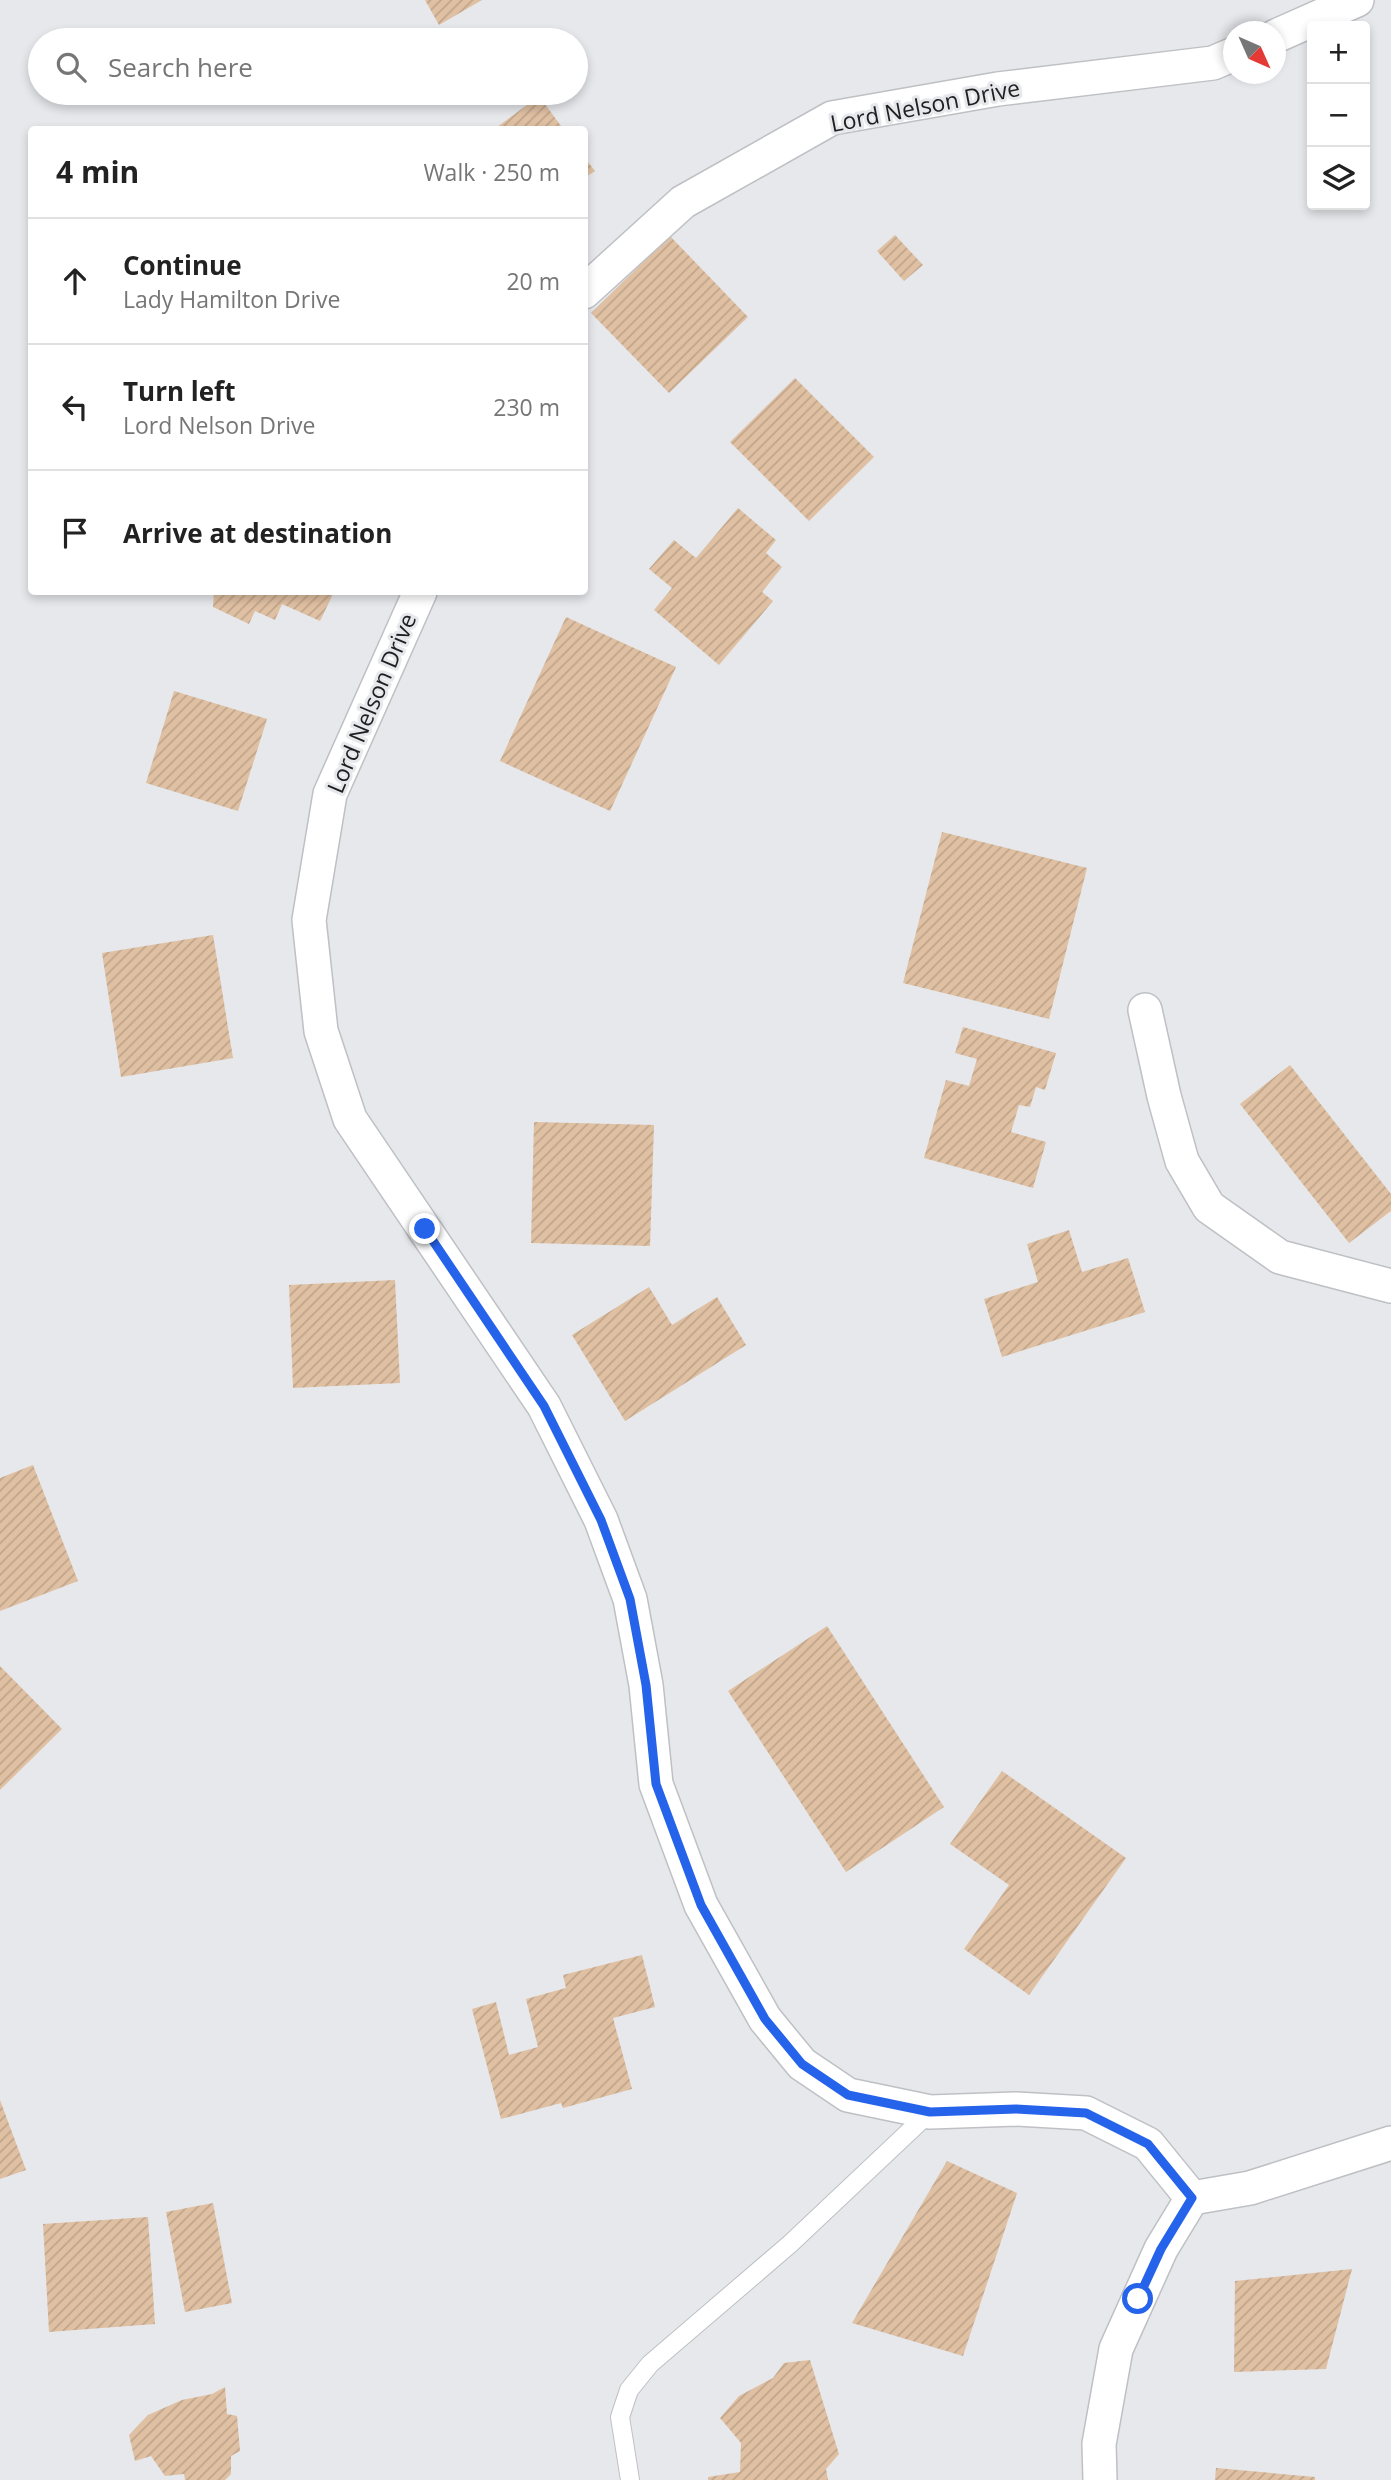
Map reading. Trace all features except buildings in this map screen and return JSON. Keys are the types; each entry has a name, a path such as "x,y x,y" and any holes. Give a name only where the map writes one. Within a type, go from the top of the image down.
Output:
{"street":[{"path":"1286,32 1357,0"},
{"name":"Lord Nelson Drive","path":"588,288 683,202 832,118 998,89 1213,63 1223,59"},
{"name":"Lord Nelson Drive","path":"419,595 330,793 309,920 321,1031 350,1119 544,1406 601,1520 630,1599 646,1685 656,1784 701,1905 765,2019 802,2064 848,2095 930,2112 1016,2109 1086,2113 1148,2144 1192,2198"},
{"path":"1145,1010 1182,1161 1209,1207 1280,1257 1391,1286"},
{"path":"1100,2480 1099,2444 1116,2349 1161,2249 1192,2198 1250,2188 1391,2143"}],"lane":[{"path":"630,2480 620,2417 629,2390 650,2364 790,2244 930,2112"}],"route":[{"path":"425,1229 544,1406 601,1520 630,1599 646,1685 656,1784 701,1905 765,2019 802,2064 848,2095 930,2112 1016,2109 1086,2113 1148,2144 1192,2198 1161,2249 1138,2299"}]}
